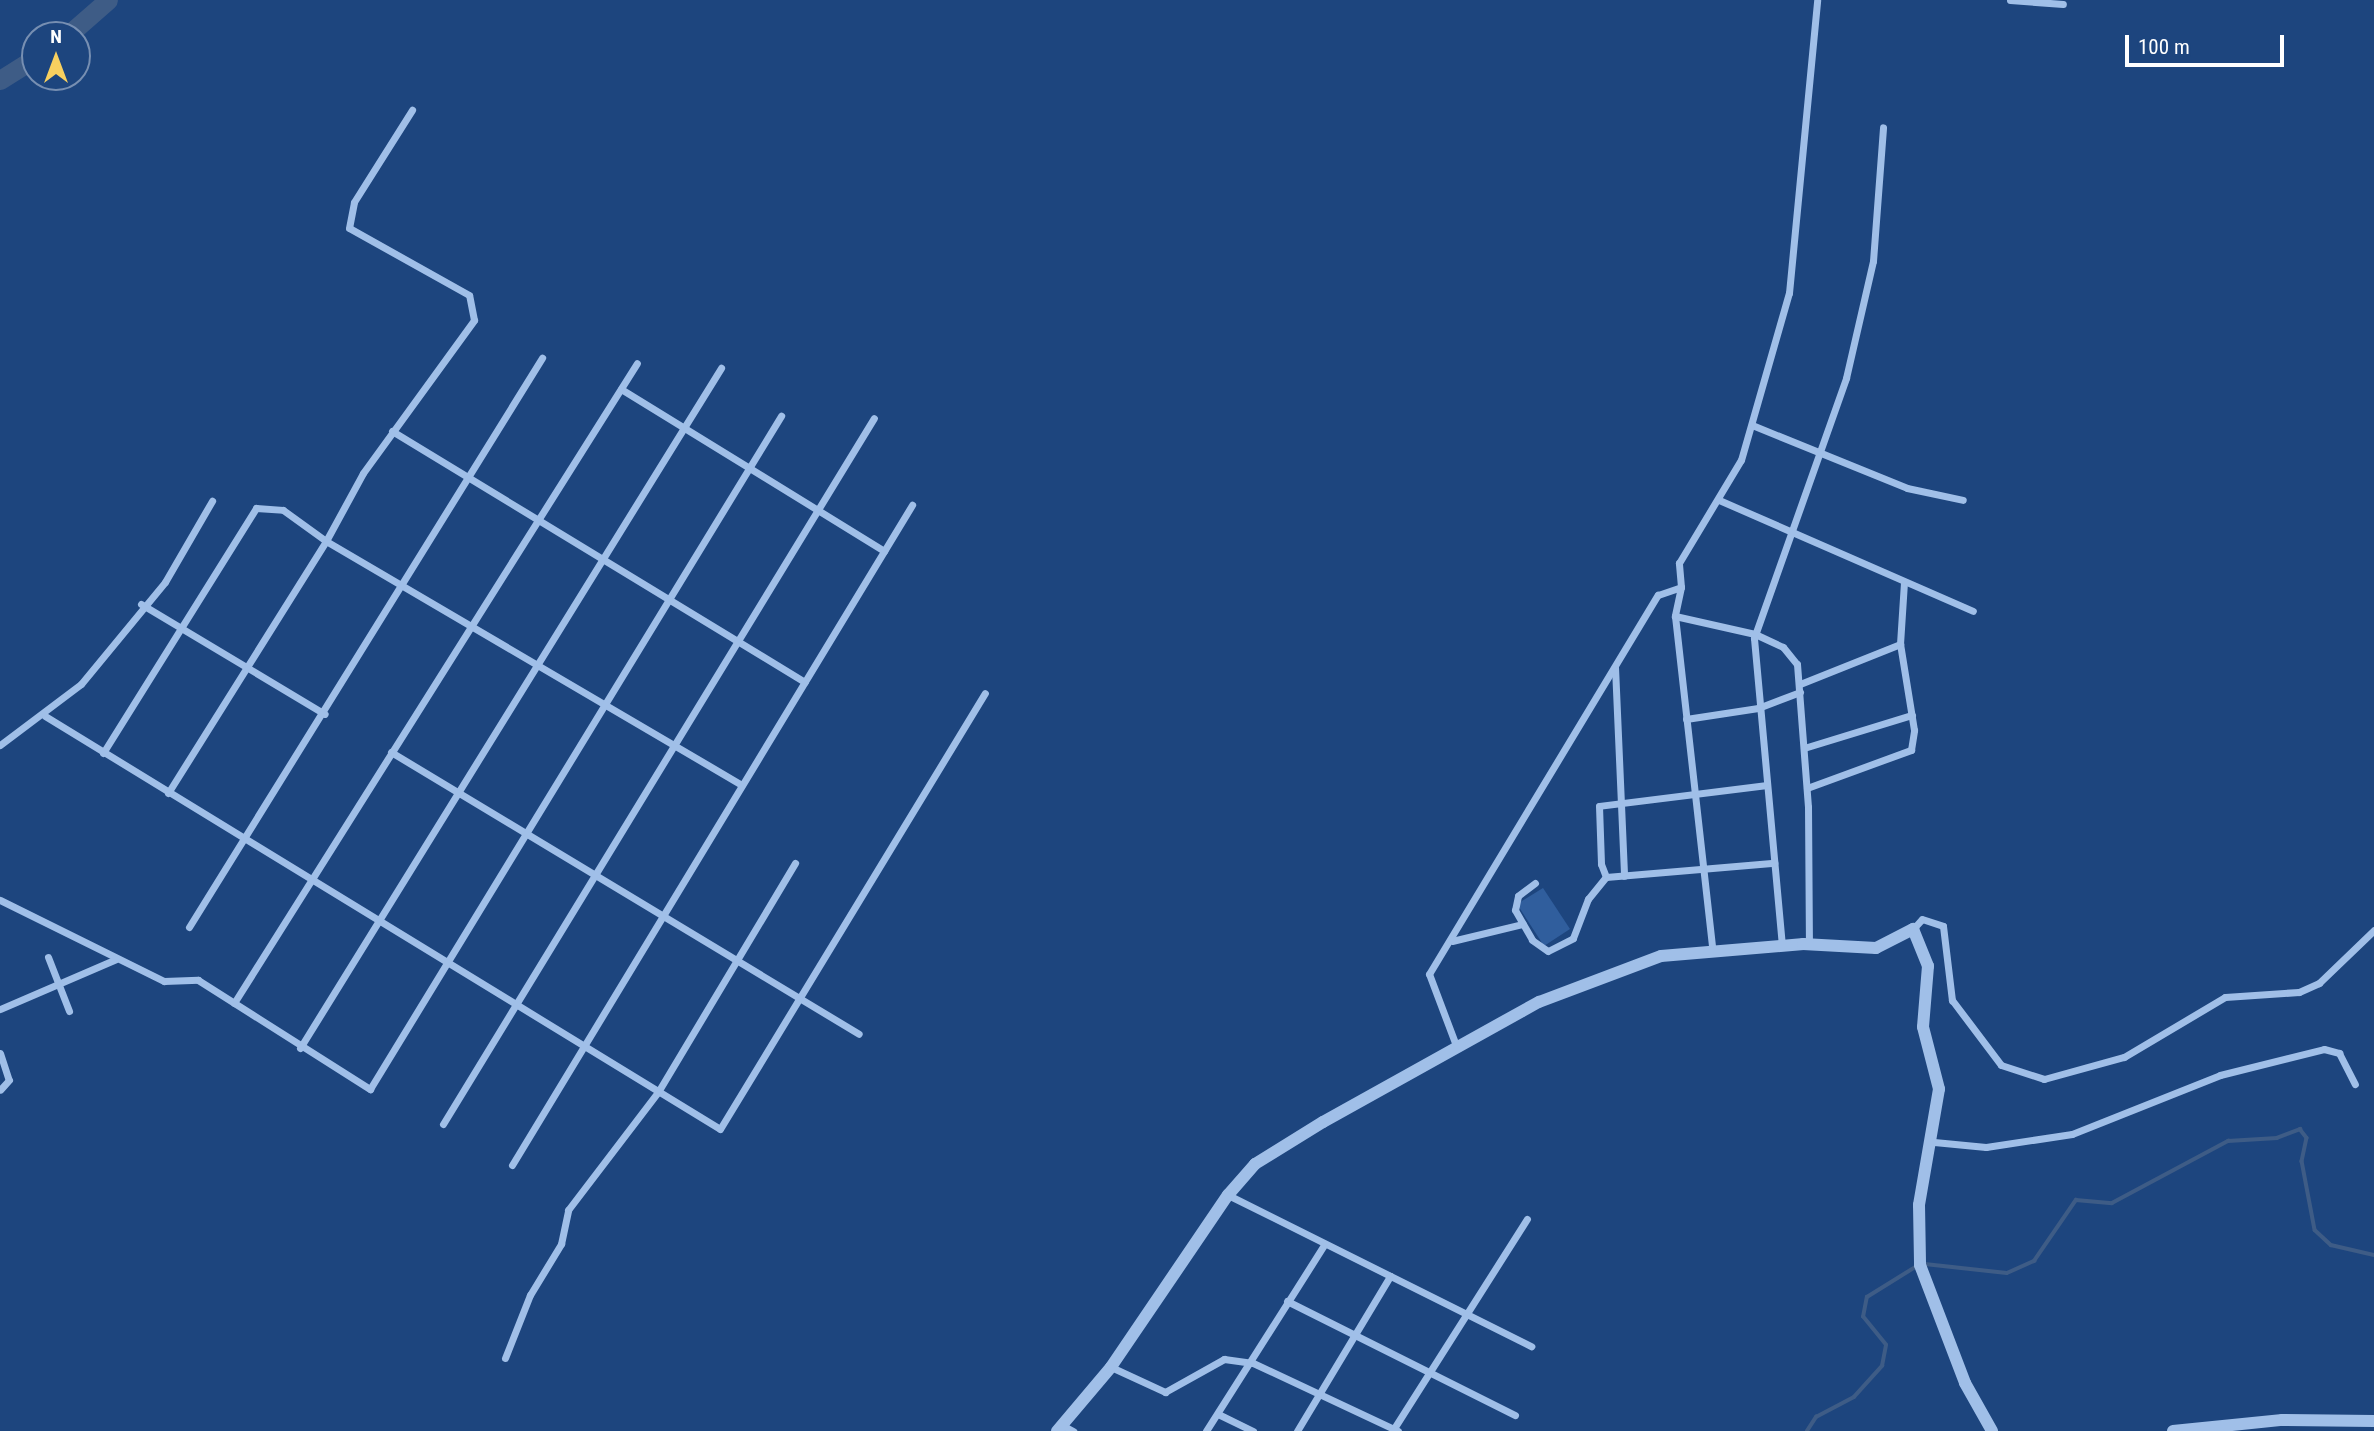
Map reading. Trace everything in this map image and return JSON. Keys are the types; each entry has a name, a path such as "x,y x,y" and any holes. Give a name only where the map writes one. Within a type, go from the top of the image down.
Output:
{"street":[{"path":"1712,948 1699,871 1696,793 1675,616 1681,587 1679,563 1719,500 1752,425 1789,293 1817,0"},
{"path":"2010,0 2063,4"},
{"path":"167,793 392,431 474,320 477,307 469,295 349,228 354,202 412,110"},
{"path":"1783,946 1758,708 1755,634 1791,534 1824,455 1873,261 1883,127"},
{"path":"190,927 242,840 325,714 542,358"},
{"path":"234,1003 637,363"},
{"path":"300,1048 721,368"},
{"path":"621,389 884,551"},
{"path":"0,900 164,981 191,976 300,1048 370,1089 781,416"},
{"path":"443,1124 874,418"},
{"path":"1752,425 1907,488 1963,500"},
{"path":"392,431 805,682"},
{"path":"1719,500 1791,534 1973,611"},
{"path":"3,743 45,716 80,684 141,604 186,553 212,501"},
{"path":"512,1165 912,505"},
{"path":"103,752 256,508 283,510 326,541 743,785"},
{"path":"1807,788 1904,757 1914,745 1912,715 1900,644 1903,582"},
{"path":"1457,1048 1429,974 1658,595 1681,587"},
{"path":"141,604 325,714"},
{"path":"1675,616 1755,634 1788,651 1800,684 1807,788 1809,944"},
{"path":"1800,684 1900,644"},
{"path":"1615,666 1624,876"},
{"path":"1686,719 1758,708 1800,692"},
{"path":"45,716 309,882 720,1129 985,693"},
{"path":"1804,748 1912,715"},
{"path":"391,752 859,1034"},
{"path":"1535,883 1515,900 1523,924 1541,949 1563,947 1606,877 1598,806 1767,785"},
{"path":"505,1358 530,1295 561,1244 568,1210 658,1092 795,863"},
{"path":"1606,877 1774,863"},
{"path":"1064,1429 1111,1367 1228,1195 1255,1164 1539,1002 1661,956 1712,948 1809,944 1876,948 1913,929 1922,919 1943,926 1952,1000 2001,1065 2044,1079 2124,1058 2225,997 2299,992 2319,983 2374,930"},
{"path":"1451,941 1523,924"},
{"path":"1913,929 1928,966 1923,1027 1939,1089 1934,1142 1919,1205 1921,1270 1965,1383 1993,1431"},
{"path":"48,957 69,1011"},
{"path":"0,1009 116,959"},
{"path":"1934,1142 1986,1147 2072,1134 2220,1075 2324,1049 2339,1053 2355,1084"},
{"path":"0,1053 9,1080 0,1090"},
{"path":"1228,1195 1324,1245 1468,1312 1531,1346"},
{"path":"1111,1367 1165,1392 1224,1359 1252,1364 1322,1393 1395,1430 1527,1219"},
{"path":"1206,1431 1252,1364 1287,1301 1324,1245"},
{"path":"1297,1431 1391,1276"},
{"path":"1287,1301 1515,1415"},
{"path":"1218,1414 1253,1431"},
{"path":"2173,1431 2282,1420 2374,1421"}],"shaded area":[{"path":"1543,888 1570,929 1544,946 1517,904"}],"waterway":[{"path":"84,21 108,0"},
{"path":"0,80 21,67"},
{"path":"1925,1264 2007,1273 2034,1261 2076,1200 2112,1203 2228,1141 2277,1138 2300,1129 2307,1138 2302,1161 2315,1230 2331,1245 2374,1255"},
{"path":"1807,1431 1816,1417 1854,1397 1882,1366 1886,1345 1863,1317 1867,1297 1917,1266"}]}
